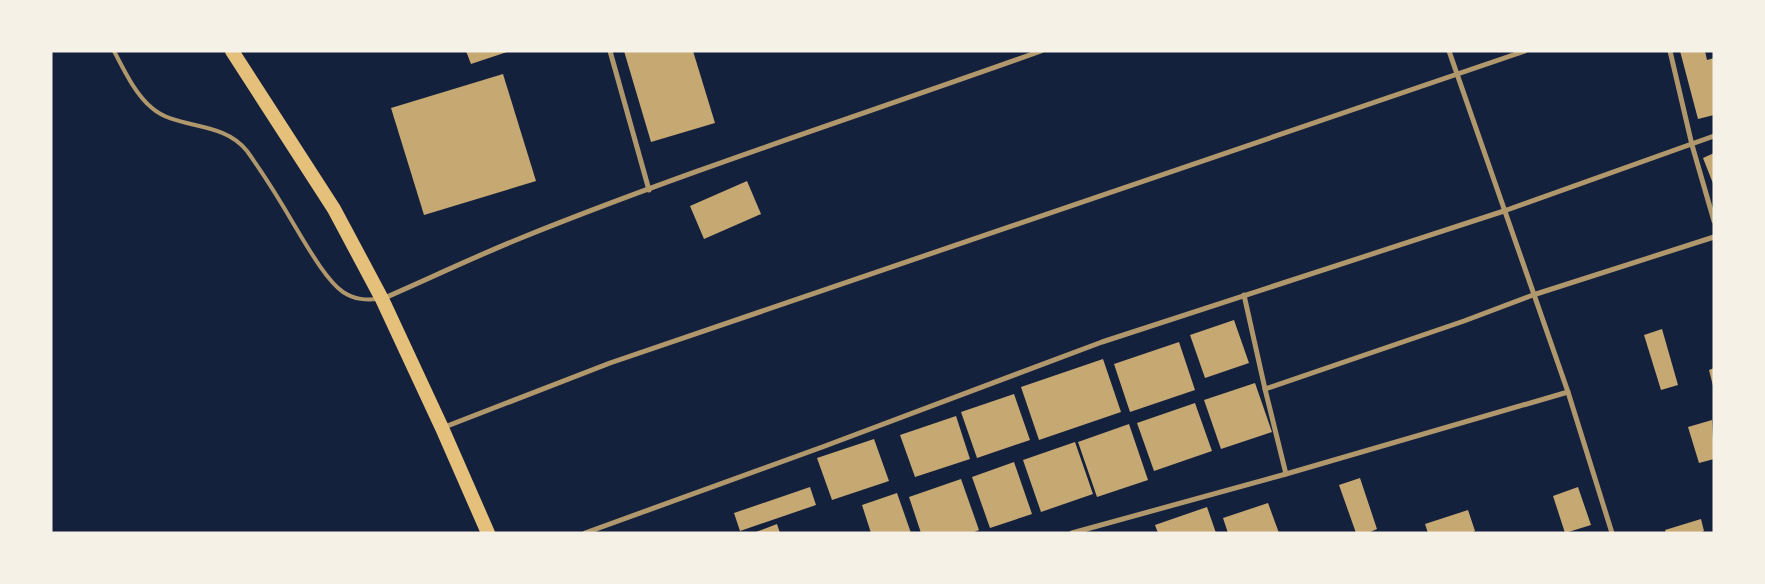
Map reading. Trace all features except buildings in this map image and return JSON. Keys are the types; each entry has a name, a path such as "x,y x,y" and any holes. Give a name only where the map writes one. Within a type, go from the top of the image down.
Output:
{"highway":[{"path":"232,51 334,209 382,299 488,533"}],"street":[{"path":"610,51 649,190"},
{"path":"382,299 520,238 820,127 1041,51"},
{"path":"1449,51 1568,392 1612,533"},
{"path":"442,428 610,363 1525,51"},
{"path":"1670,51 1692,144 1714,221"},
{"path":"585,533 815,450 1102,342 1504,211 1714,136"},
{"path":"1265,389 1464,321 1533,295 1714,237"},
{"path":"1244,295 1286,474"},
{"path":"1072,533 1286,474 1568,392"}],"lane":[{"path":"114,51 125,73 152,108 166,116 214,129 232,138 245,149 267,180 322,269 342,292 359,300 382,299"}]}
